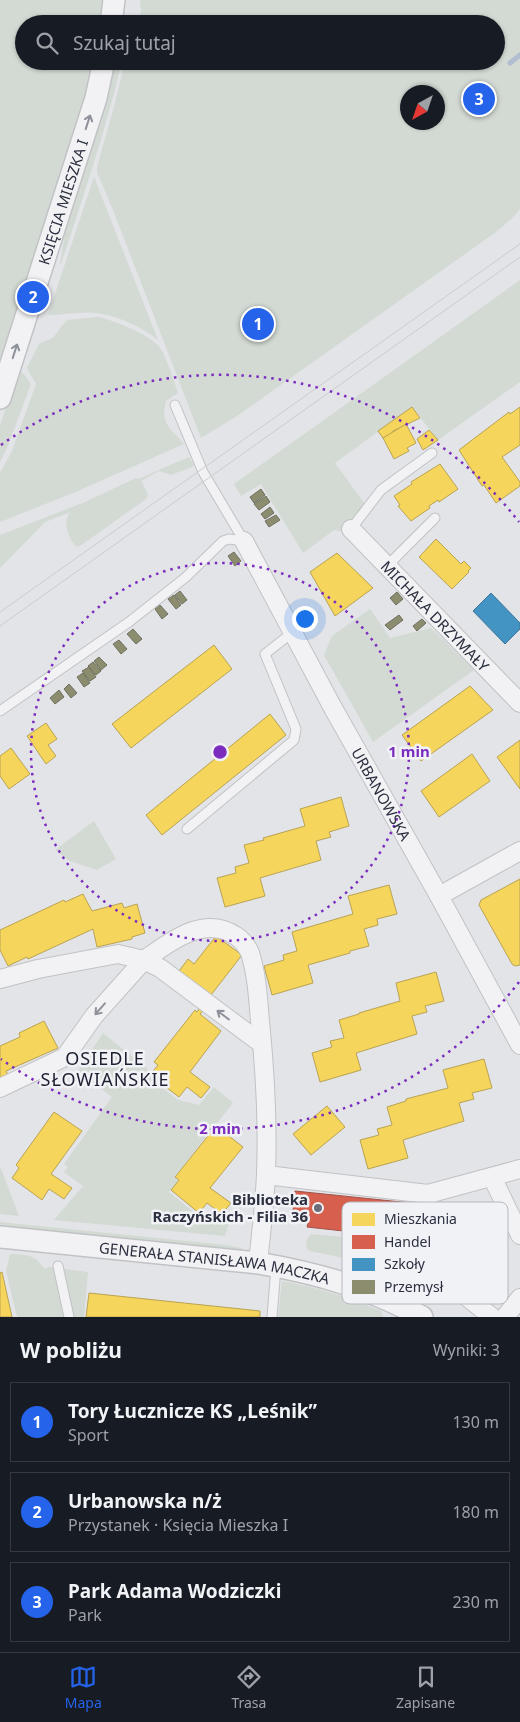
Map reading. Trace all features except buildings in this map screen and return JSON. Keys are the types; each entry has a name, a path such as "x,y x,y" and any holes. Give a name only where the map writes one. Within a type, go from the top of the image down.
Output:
{"street":[{"path":"112,15 114,0"},
{"name":"KSIĘCIA MIESZKA I","path":"0,398 96,98 102,70"},
{"name":"MICHAŁA DRZYMAŁY","path":"351,529 520,703"},
{"name":"URBANOWSKA","path":"244,541 333,708 520,1045"},
{"path":"439,896 520,851"},
{"path":"0,1088 65,1057 94,1016 144,960 175,938 196,930 214,928 231,932 245,944 252,961 257,988 267,1143 267,1265"},
{"path":"0,979 38,969 118,954 144,960 173,978 262,1044"},
{"path":"266,1175 428,1194 520,1169"},
{"path":"492,1176 505,1202"},
{"path":"427,1202 428,1194"},
{"path":"508,1209 520,1234"},
{"name":"GENERAŁA STANISŁAWA MACZKA","path":"0,1237 267,1265 342,1282"},
{"path":"505,1317 520,1298"},
{"name":"GENERAŁA STANISŁAWA MACZKA","path":"385,1304 396,1310 422,1317"},
{"path":"476,1304 492,1317"}],"lane":[{"path":"175,405 203,472 244,541"},
{"path":"351,529 381,490 432,453"},
{"path":"392,570 393,560 435,518"},
{"path":"0,710 130,622 186,578 223,541 229,539 244,541"},
{"path":"187,829 294,740 296,729 265,654 293,632"},
{"path":"267,1265 272,1317"},
{"path":"58,1266 69,1317"}],"shaded area":[{"path":"0,0 105,0 103,15 15,15 15,70 94,70 89,92 0,371"},
{"path":"140,0 520,0 520,209 496,232 237,416 201,438 97,172 123,70 505,70 505,15 140,15"},
{"path":"110,70 120,70 94,163 60,264 66,225"},
{"path":"94,177 158,340 146,331 109,315 89,312 48,315"},
{"path":"520,280 520,382 438,440 412,407 335,463 364,503 361,518 345,532 334,530 303,553 261,484 241,496 234,484"},
{"path":"99,317 142,334 161,349 178,393 166,401 164,416 168,426 184,444 78,491 0,522 0,473 12,451 36,384 27,368 39,344 54,337 67,320"},
{"path":"20,371 31,384 0,462 0,425"},
{"path":"189,457 194,465 192,467 171,475 159,471 141,481 148,494 146,499 80,546 77,547 75,545 67,530 66,522 71,512 45,522 0,568 0,535 85,502 136,478 138,479"},
{"path":"370,609 390,638 431,628 474,670 373,742 324,655 332,636"},
{"path":"94,821 116,859 97,870 70,861 55,850"},
{"path":"103,1033 149,1070 146,1075 178,1100 199,1105 214,1087 233,1103 174,1177 178,1180 169,1192 197,1215 230,1219 225,1236 54,1220 83,1186 64,1172 68,1167 64,1164 112,1097 78,1071"},
{"path":"0,1166 19,1216 0,1214"},
{"path":"0,1222 226,1245 242,1248 242,1250 234,1251 0,1228"},
{"path":"311,1234 342,1237 342,1258 309,1251 306,1246 307,1239"},
{"path":"10,1254 30,1256 37,1260 45,1269 49,1267 88,1272 84,1317 17,1317 6,1271"},
{"path":"282,1281 320,1289 342,1296 342,1304 364,1304 381,1311 383,1317 278,1317"}],"waterway":[{"path":"510,63 520,55"}],"tram line":[{"path":"0,612 520,244"},
{"path":"0,626 520,257"}],"place":[{"name":"Park Adama Wodziczki","path":"479,99"},
{"name":"Urbanowska n/ż","path":"33,297"},
{"name":"Tory Łucznicze KS „Leśnik”","path":"258,324"},
{"name":"Biblioteka Raczyńskich - Filia 36","path":"318,1208"}],"district":[{"name":"OSIEDLE SŁOWIAŃSKIE","path":"105,1068"}]}
